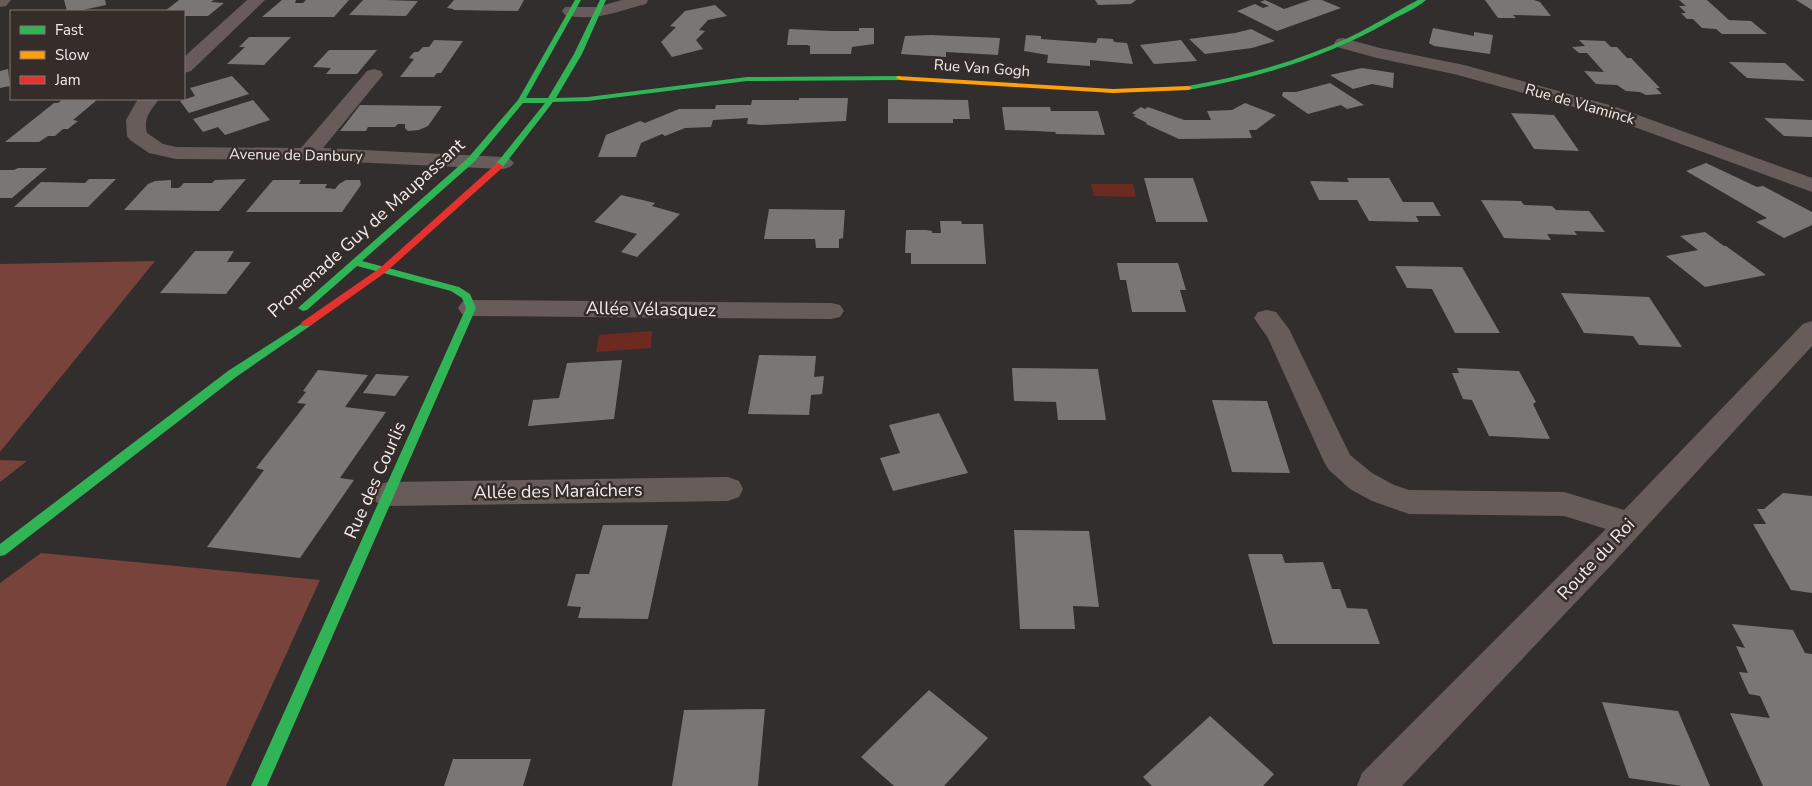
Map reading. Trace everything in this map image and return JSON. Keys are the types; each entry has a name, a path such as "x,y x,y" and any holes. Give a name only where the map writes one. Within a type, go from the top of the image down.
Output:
{"street":[{"path":"185,66 257,0"},
{"path":"574,6 600,6 640,0"},
{"name":"Rue Van Gogh","path":"522,101 588,99 747,79 823,77 914,78 1113,91 1186,88 1218,83 1264,71 1342,43 1423,0"},
{"name":"Promenade Guy de Maupassant","path":"232,374 354,262 471,160 522,101 574,6"},
{"name":"Promenade Guy de Maupassant","path":"0,551 232,374 383,270 503,163 550,101 578,54 600,6"},
{"name":"Rue de Vlaminck","path":"1342,43 1377,53 1457,70 1606,110 1657,126 1812,185"},
{"path":"307,154 374,75"},
{"name":"Avenue de Danbury","path":"148,100 136,114 134,125 137,136 156,149 201,154 307,154 471,160 503,163"},
{"path":"354,262 455,288 466,296 471,308"},
{"name":"Allée Vélasquez","path":"471,308 831,311"},
{"name":"Rue des Courlis","path":"259,786 471,308"},
{"path":"1267,318 1280,335 1339,462 1361,482 1383,493 1409,502 1564,504 1628,524"},
{"name":"Route du Roi","path":"1376,786 1604,553 1628,524 1812,330"},
{"name":"Allée des Maraîchers","path":"387,494 728,489"}],"shaded area":[{"path":"1091,184 1133,184 1136,197 1094,196"},
{"path":"155,261 0,452 0,264"},
{"path":"652,331 651,348 596,352 599,335"},
{"path":"0,460 27,461 0,482"},
{"path":"41,553 320,580 226,786 0,786 0,583"}],"building":[{"path":"64,0 105,0 106,5 83,10 67,10"},
{"path":"179,0 214,0 211,2 224,3 208,16 185,16 185,10 166,10"},
{"path":"282,0 296,0 295,3 303,3 306,0 349,0 334,17 262,17"},
{"path":"363,0 418,1 406,16 349,15"},
{"path":"454,0 524,0 518,11 453,10 447,8"},
{"path":"1095,0 1136,0 1131,4 1098,5"},
{"path":"1265,0 1284,9 1310,0 1322,0 1341,8 1277,31 1237,11 1255,4 1263,8 1269,6 1260,2"},
{"path":"1485,0 1534,0 1540,2 1551,16 1513,15 1516,18 1498,18"},
{"path":"1679,0 1707,0 1729,20 1751,21 1767,34 1722,34 1716,29 1702,28 1693,19 1687,19 1681,13 1686,13 1679,6 1686,6"},
{"path":"1796,0 1812,0 1812,10"},
{"path":"715,5 727,16 708,20 699,30 705,31 696,40 703,49 672,57 661,42 676,27 670,26 685,11"},
{"path":"859,28 874,28 874,44 852,47 851,54 810,54 810,46 787,45 789,29 859,31"},
{"path":"1433,28 1474,36 1474,32 1493,35 1490,54 1434,46 1429,43"},
{"path":"1251,29 1275,41 1252,48 1205,54 1189,39 1235,33"},
{"path":"931,35 1000,38 998,55 946,52 946,57 901,54 905,36"},
{"path":"1026,35 1041,36 1041,39 1096,43 1098,38 1113,39 1114,42 1127,43 1133,64 1090,60 1090,66 1047,63 1048,55 1024,51"},
{"path":"249,37 291,37 264,65 227,64 245,47 239,47"},
{"path":"434,40 463,41 441,73 437,73 434,77 400,77 414,59 409,58 414,52 418,52 423,47 429,47"},
{"path":"1181,40 1197,61 1154,64 1140,45"},
{"path":"1579,40 1605,41 1611,47 1617,47 1627,58 1631,58 1660,88 1656,88 1662,94 1646,95 1640,92 1626,91 1617,85 1596,84 1584,71 1604,72 1587,53 1579,53 1572,47 1585,46"},
{"path":"329,50 377,50 357,74 326,74 331,68 313,67"},
{"path":"1729,62 1785,63 1805,81 1747,78"},
{"path":"1362,68 1394,73 1393,88 1372,84 1353,89 1330,75"},
{"path":"8,69 10,86 0,88 0,71"},
{"path":"232,76 249,94 189,113 180,101 195,96 190,88"},
{"path":"1330,83 1364,105 1347,109 1341,105 1308,114 1282,96 1283,92 1296,92"},
{"path":"799,98 848,98 846,121 762,125 747,124 748,118 713,120 711,127 685,128 665,136 662,134 641,143 636,157 598,157 606,135 640,121 645,123 679,109 715,109 716,105 751,105 752,100 799,100"},
{"path":"888,99 968,100 970,119 953,119 953,123 888,123"},
{"path":"62,100 97,100 73,120 78,121 55,136 48,136 39,142 5,142 54,103"},
{"path":"253,100 270,120 225,135 218,127 203,132 193,119"},
{"path":"1245,103 1276,115 1256,130 1249,130 1252,138 1179,139 1146,124 1133,116 1136,115 1132,113 1141,107 1145,109 1148,107 1184,120 1211,120 1207,111 1232,110"},
{"path":"360,105 442,106 428,126 419,130 408,131 405,128 405,124 398,124 395,127 368,127 366,131 340,131"},
{"path":"1002,107 1050,107 1051,111 1098,111 1105,135 1005,130"},
{"path":"1511,113 1554,115 1579,151 1534,149"},
{"path":"1764,118 1812,120 1812,137 1784,136"},
{"path":"1706,163 1757,187 1763,186 1812,212 1812,225 1784,238 1756,222 1767,218 1686,171"},
{"path":"18,168 47,168 12,198 0,198 0,170 14,170"},
{"path":"1144,178 1193,178 1208,222 1156,222"},
{"path":"1347,178 1389,178 1403,202 1433,202 1441,216 1416,216 1419,222 1369,221 1357,200 1319,200 1310,181 1349,182"},
{"path":"89,179 116,179 88,207 14,207 41,182 85,183"},
{"path":"246,179 219,211 124,210 148,184 155,181 171,180 171,188 179,188 184,183 212,183 215,180"},
{"path":"273,180 301,180 299,184 327,184 325,188 335,189 346,180 360,180 361,185 342,212 246,212"},
{"path":"621,195 655,203 652,206 680,214 637,257 621,252 637,234 594,222"},
{"path":"1481,200 1521,201 1524,205 1552,206 1556,210 1589,211 1605,232 1574,231 1577,235 1547,234 1551,240 1504,238"},
{"path":"769,209 845,210 843,238 839,239 839,248 816,248 815,239 764,239"},
{"path":"940,221 983,224 986,264 911,264 911,253 905,253 906,230 926,230 932,231 932,233 941,233"},
{"path":"1705,232 1766,275 1705,287 1666,256 1698,250 1680,236"},
{"path":"195,251 234,251 227,262 251,262 226,294 160,293"},
{"path":"1117,263 1178,263 1186,290 1180,290 1186,312 1132,312 1126,280 1120,280"},
{"path":"1395,266 1462,267 1500,333 1455,333 1432,289 1407,288"},
{"path":"1561,293 1649,297 1682,347 1639,345 1633,336 1584,333"},
{"path":"759,355 816,356 814,377 824,376 822,394 811,395 809,415 748,414"},
{"path":"622,360 614,419 528,426 533,400 559,398 567,363"},
{"path":"1012,368 1098,369 1106,420 1058,420 1056,402 1014,401"},
{"path":"1457,368 1519,371 1536,402 1533,404 1550,439 1489,436 1472,400 1463,399 1452,373 1459,373"},
{"path":"318,370 368,375 345,407 386,412 340,478 354,480 300,558 207,547 264,470 256,468 306,404 297,403 306,392 303,391"},
{"path":"376,374 409,376 395,396 363,393"},
{"path":"1212,400 1267,401 1290,473 1232,472"},
{"path":"939,413 968,473 893,491 880,458 900,453 889,425"},
{"path":"1783,493 1812,496 1812,593 1791,590 1753,524 1766,524 1757,509 1764,509"},
{"path":"603,525 668,525 648,619 578,618 581,607 567,606 576,574 589,574"},
{"path":"1014,530 1089,531 1099,607 1073,606 1075,629 1020,629"},
{"path":"1248,554 1282,554 1285,563 1323,562 1332,589 1340,589 1347,608 1367,609 1380,644 1273,644"},
{"path":"1732,624 1793,630 1805,653 1812,654 1812,786 1763,786 1730,713 1770,718 1760,696 1749,694 1739,672 1748,673 1736,646 1745,648"},
{"path":"929,690 988,738 944,786 894,786 861,757"},
{"path":"1602,702 1678,711 1710,786 1682,786 1629,778"},
{"path":"765,709 758,786 672,786 684,710"},
{"path":"1210,716 1274,774 1263,786 1152,786 1143,777"},
{"path":"453,759 531,759 523,786 444,786"}],"traffic: fast":[{"path":"303,308 471,160 521,101 578,0"},
{"path":"499,166 550,101 578,54 603,0"},
{"path":"1188,88 1247,76 1305,58 1373,28 1423,0"},
{"path":"521,101 588,99 747,79 900,78"},
{"path":"259,786 471,308 466,296 455,289 354,262"},
{"path":"0,551 232,374 306,324"}],"traffic: slow":[{"path":"900,78 1113,91 1188,88"}],"traffic: jam":[{"path":"306,324 383,270 499,166"}]}
